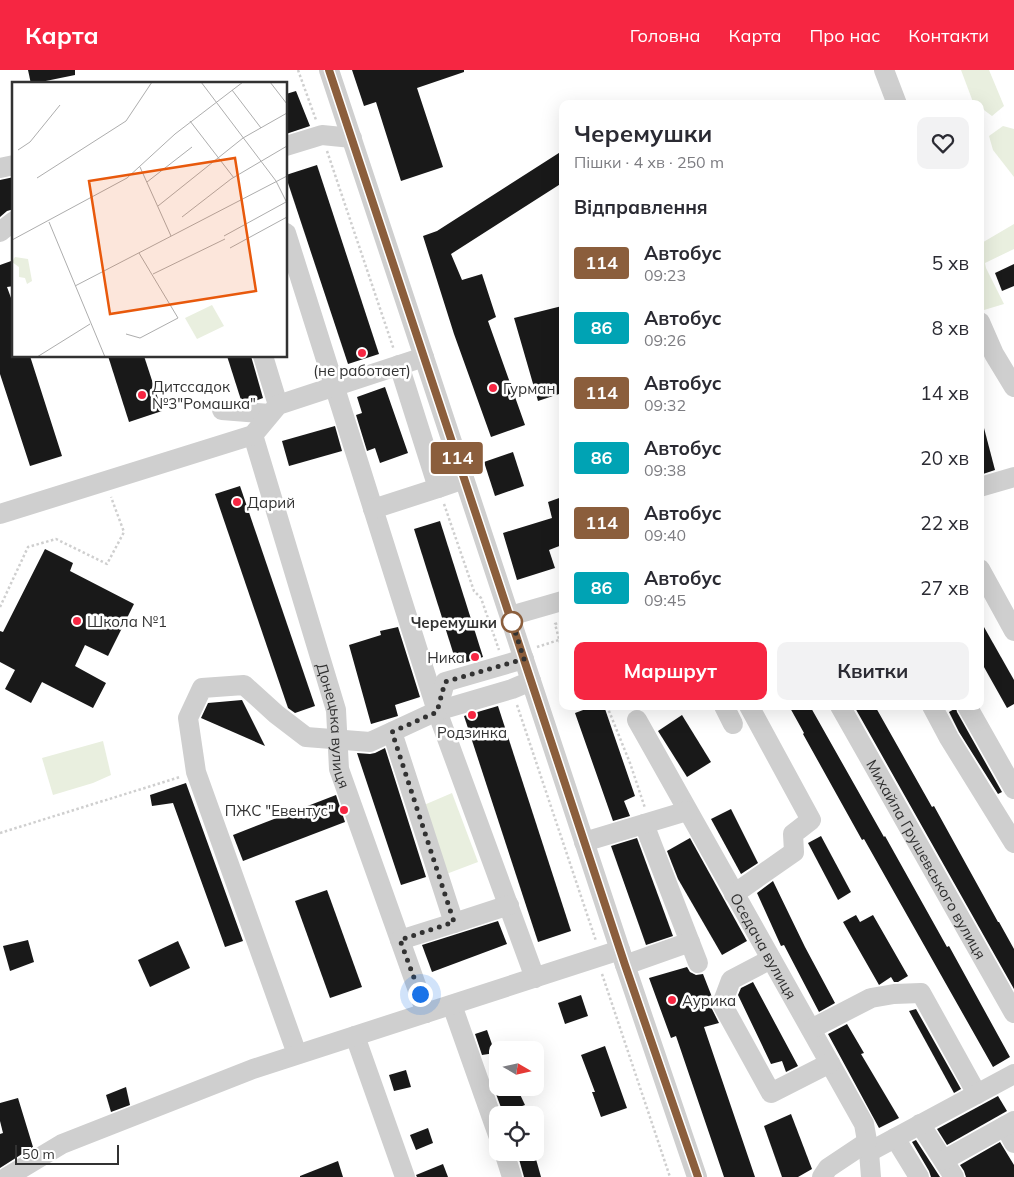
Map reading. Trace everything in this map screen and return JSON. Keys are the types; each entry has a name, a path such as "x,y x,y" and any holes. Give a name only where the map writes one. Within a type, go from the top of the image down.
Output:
{"street":[{"path":"329,70 584,842 611,957 698,1177"},
{"path":"884,70 895,100"},
{"path":"288,145 322,135 352,138"},
{"path":"0,232 12,223"},
{"path":"288,239 437,712 536,978"},
{"path":"984,331 994,354 1014,387"},
{"path":"222,410 274,410 335,386 424,357"},
{"path":"264,358 274,410"},
{"path":"399,366 438,488"},
{"path":"0,514 253,435 274,410"},
{"name":"Донецька вулиця","path":"253,435 336,710 339,769 426,1013"},
{"path":"984,486 1014,476"},
{"path":"373,509 464,478"},
{"path":"984,576 1014,631"},
{"path":"510,616 559,602"},
{"path":"437,712 445,682 524,659"},
{"path":"297,1054 196,772 188,718 202,688 244,685 276,714 306,737 370,742 437,712 532,681"},
{"path":"734,894 794,852 793,834 811,820 751,710"},
{"name":"Михайла Грушевського вулиця","path":"842,710 1014,1013"},
{"path":"934,710 949,738 1014,843"},
{"path":"969,710 1014,789"},
{"name":"Оседача вулиця","path":"637,720 864,1124 871,1177"},
{"path":"392,732 454,922"},
{"path":"584,842 687,811"},
{"path":"647,823 698,963"},
{"path":"400,940 509,905"},
{"path":"7,1177 62,1144 253,1069 536,978 611,957 690,942"},
{"path":"771,959 731,980 722,1004 771,1093 830,1063"},
{"path":"810,1029 871,998 894,994 921,993 977,1094"},
{"path":"452,1005 489,1110"},
{"path":"355,1036 405,1177"},
{"path":"827,1174 868,1147 896,1138 1014,1074"},
{"path":"920,1124 954,1177"},
{"path":"944,1160 1011,1130"},
{"path":"896,1138 919,1177"},
{"path":"507,1161 512,1177"}],"path":[{"path":"298,70 322,135 399,366"},
{"path":"0,607 28,547 56,539 107,564 124,532 105,482"},
{"path":"438,488 474,591 481,598 504,665"},
{"path":"559,623 556,624 559,637"},
{"path":"512,689 611,957 670,1177"},
{"path":"609,710 630,763 647,823"},
{"path":"0,833 196,772"}],"green space":[{"path":"961,70 989,70 1004,106 992,116 984,110 984,100 972,100"},
{"path":"1003,126 1014,129 1014,177 993,150 989,136"},
{"path":"1014,224 1014,249 985,263 1004,304 984,310 984,242"},
{"path":"103,741 111,775 93,783 53,795 42,758"},
{"path":"452,793 478,862 441,876 417,808"}],"building":[{"path":"28,70 75,70 75,75 41,82 31,82"},
{"path":"352,70 464,70 464,72 417,88 443,167 401,181 376,102 364,106"},
{"path":"296,91 310,126 288,133 288,93"},
{"path":"559,153 559,185 451,254 462,280 482,274 496,317 488,321 525,425 491,437 454,334 423,236 437,231"},
{"path":"317,165 379,354 348,364 288,183 288,174"},
{"path":"12,177 12,210 0,217 0,180"},
{"path":"12,261 12,286 7,287 12,301 12,358 31,358 62,456 30,466 0,374 0,265"},
{"path":"1014,264 1014,286 1002,291 995,273"},
{"path":"559,307 559,394 538,401 514,318"},
{"path":"109,358 145,358 162,411 129,422"},
{"path":"228,358 252,358 263,398 255,401 241,400"},
{"path":"385,387 408,453 380,463 375,448 367,451 356,415 362,413 357,397"},
{"path":"335,426 342,451 289,466 282,441"},
{"path":"984,428 995,470 984,474"},
{"path":"513,452 524,486 495,496 484,462"},
{"path":"240,486 315,706 295,713 288,708 215,494"},
{"path":"559,498 559,546 549,550 555,568 517,580 503,533 552,518 548,502"},
{"path":"440,521 483,657 457,665 414,529"},
{"path":"45,549 73,563 70,571 134,604 108,656 85,645 75,666 106,683 93,708 42,682 31,703 5,689 15,670 0,662 0,631 3,632"},
{"path":"398,627 420,697 395,705 398,716 371,724 349,645 381,635 380,631"},
{"path":"984,627 1014,680 1014,704 1007,708 984,667"},
{"path":"242,700 265,746 201,718 208,703"},
{"path":"498,706 571,931 538,942 464,716"},
{"path":"583,710 605,710 635,796 624,801 630,816 613,821 575,713"},
{"path":"791,710 812,710 947,947 949,946 1010,1057 993,1067 864,839 862,840"},
{"path":"856,710 877,710 932,807 934,806 1014,949 1014,989"},
{"path":"956,710 1002,792 998,794 959,732 949,712"},
{"path":"682,715 711,762 687,777 658,731"},
{"path":"385,748 426,877 401,885 357,753 370,754"},
{"path":"186,783 243,941 225,947 173,803 152,806 150,795"},
{"path":"336,795 345,822 243,861 233,835"},
{"path":"731,809 758,863 741,874 711,819"},
{"path":"821,836 851,892 838,900 808,843"},
{"path":"637,838 673,936 646,945 611,846"},
{"path":"690,838 747,941 722,955 678,879 667,851"},
{"path":"773,881 835,1003 819,1012 784,945 781,946 757,893"},
{"path":"327,890 362,987 330,998 295,901"},
{"path":"856,915 860,922 873,915 908,976 898,982 894,982 891,977 879,985 843,922"},
{"path":"498,921 507,944 432,972 422,945"},
{"path":"28,940 34,962 10,971 3,946"},
{"path":"178,941 190,968 150,987 138,960"},
{"path":"687,967 690,972 696,975 703,974 712,997 710,1005 719,1023 704,1027 755,1177 724,1177 676,1036 671,1038 649,978"},
{"path":"753,982 798,1066 786,1072 782,1061 771,1064 738,995 741,988"},
{"path":"581,995 588,1016 565,1024 558,1003"},
{"path":"916,1009 961,1089 954,1093 909,1011"},
{"path":"847,1024 864,1053 861,1054 899,1118 879,1128 828,1034"},
{"path":"487,1030 491,1041 489,1041 489,1054 482,1055 475,1034"},
{"path":"605,1046 627,1108 601,1117 592,1092 595,1092 581,1055"},
{"path":"406,1070 411,1087 394,1091 389,1075"},
{"path":"126,1087 130,1105 111,1112 106,1095"},
{"path":"497,1096 521,1096 525,1105 522,1106 500,1106"},
{"path":"998,1096 1007,1111 947,1145 937,1129"},
{"path":"18,1098 33,1147 0,1168 0,1134 3,1133 0,1121 0,1103"},
{"path":"791,1114 812,1169 798,1177 782,1177 764,1126"},
{"path":"428,1128 433,1143 416,1150 410,1135"},
{"path":"916,1140 940,1177 931,1177 912,1142"},
{"path":"1000,1142 1014,1165 1014,1177 966,1177 960,1165"},
{"path":"338,1161 343,1177 300,1177 300,1176"},
{"path":"520,1161 537,1161 541,1177 524,1177"},
{"path":"443,1164 448,1177 417,1177 416,1175"}],"bus line":[{"name":"114","path":"329,70 625,965 698,1177"}],"place":[{"name":"(не работает)","path":"362,353"},
{"name":"Гурман","path":"493,388"},
{"name":"Дитссадок №3\"Ромашка\"","path":"142,395"},
{"name":"Дарий","path":"237,502"},
{"name":"Школа №1","path":"77,621"},
{"name":"Черемушки","path":"512,622"},
{"name":"Ника","path":"475,657"},
{"name":"Родзинка","path":"472,715"},
{"name":"ПЖС \"Евентус\"","path":"344,810"},
{"name":"Аурика","path":"672,1000"}],"route":[{"path":"420,994 400,940 454,922 392,732 437,712 445,682 524,659 512,622"}]}
